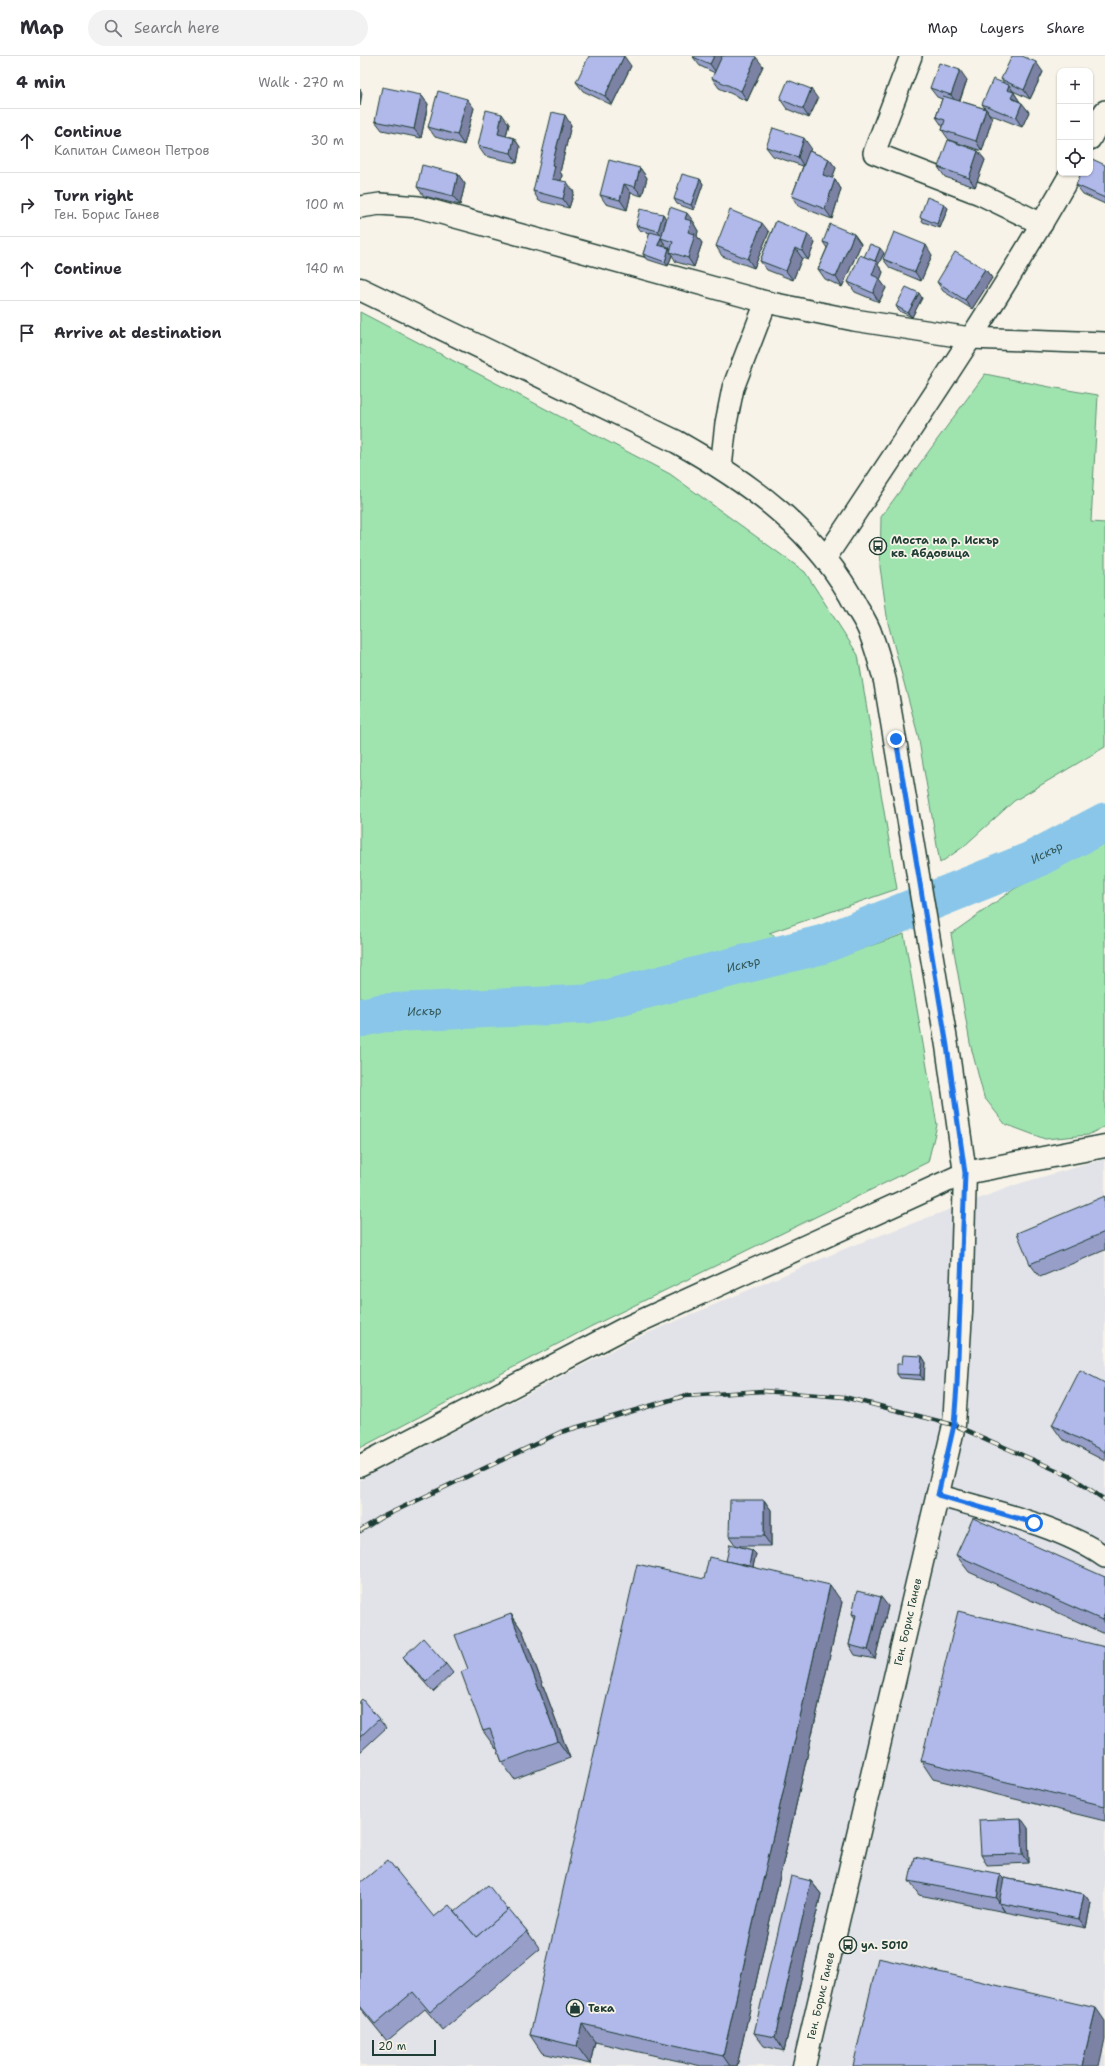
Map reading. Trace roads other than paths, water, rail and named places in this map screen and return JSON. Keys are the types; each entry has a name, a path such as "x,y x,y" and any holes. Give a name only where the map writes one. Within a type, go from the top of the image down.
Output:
{"street":[{"path":"911,56 874,153 980,194 1042,224"},
{"path":"1093,133 1105,111"},
{"path":"826,557 970,338 1042,224 1069,176"},
{"path":"360,207 380,204 419,207 766,302 911,330 970,338 1105,343"},
{"name":"Ген. Борис Ганев","path":"360,289 670,439 721,467 768,500 797,526 826,557 850,593 871,634 885,681 947,1046 965,1173 957,1385 954,1425 804,2066"},
{"path":"721,467 726,423 733,388 766,302"},
{"path":"360,1466 625,1328 965,1173 1105,1146"},
{"path":"938,1495 1034,1523 1092,1548 1105,1557"}],"waterway":[{"name":"Искър","path":"360,1018 382,1013 587,1004 824,944 1031,861 1105,822"}],"railway":[{"path":"360,1531 380,1518 561,1432 684,1396 763,1391 844,1397 954,1425 1072,1477 1105,1500"}],"place":[{"name":"Моста на р. Искър кв. Абдовица","path":"878,546"},
{"name":"ул. 5010","path":"848,1945"},
{"name":"Тека","path":"575,2008"}]}
